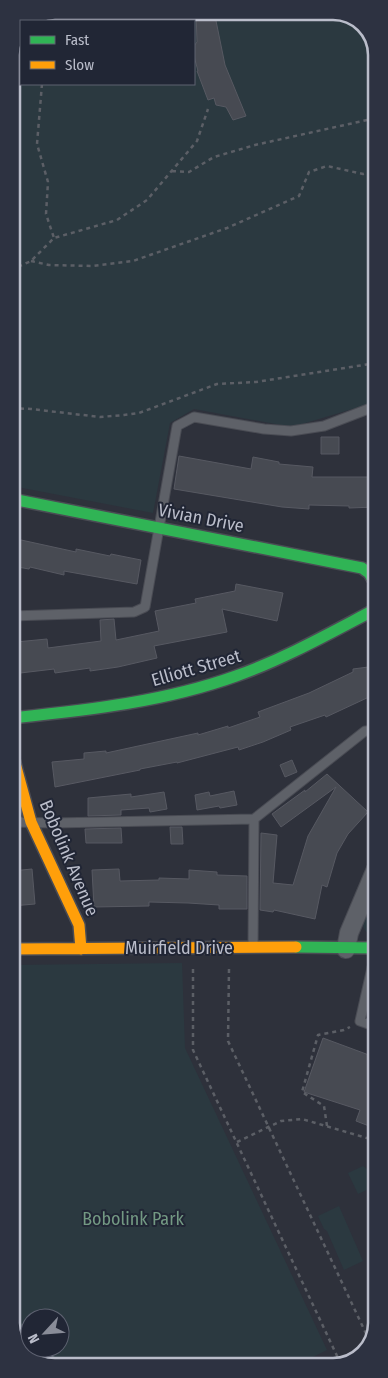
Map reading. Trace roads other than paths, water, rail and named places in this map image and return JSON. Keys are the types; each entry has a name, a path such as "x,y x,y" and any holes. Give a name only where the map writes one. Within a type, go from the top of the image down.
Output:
{"street":[{"name":"Vivian Drive","path":"20,501 362,568 368,572"},
{"name":"Elliott Street","path":"20,717 134,703 194,689 242,674 295,652 368,613"},
{"name":"Bobolink Avenue","path":"20,781 31,822 79,925 81,949"},
{"path":"346,949 349,932 368,888"},
{"name":"Muirfield Drive","path":"20,950 368,949"}],"lane":[{"path":"20,616 134,612 145,607 176,426 194,417 264,429 291,431 324,426 368,409"},
{"path":"20,822 254,819 365,731 368,731"},
{"path":"253,948 254,819"},
{"path":"368,985 360,1021 368,1024"}],"park label":[{"name":"Bobolink Park","path":"133,1219"}]}
